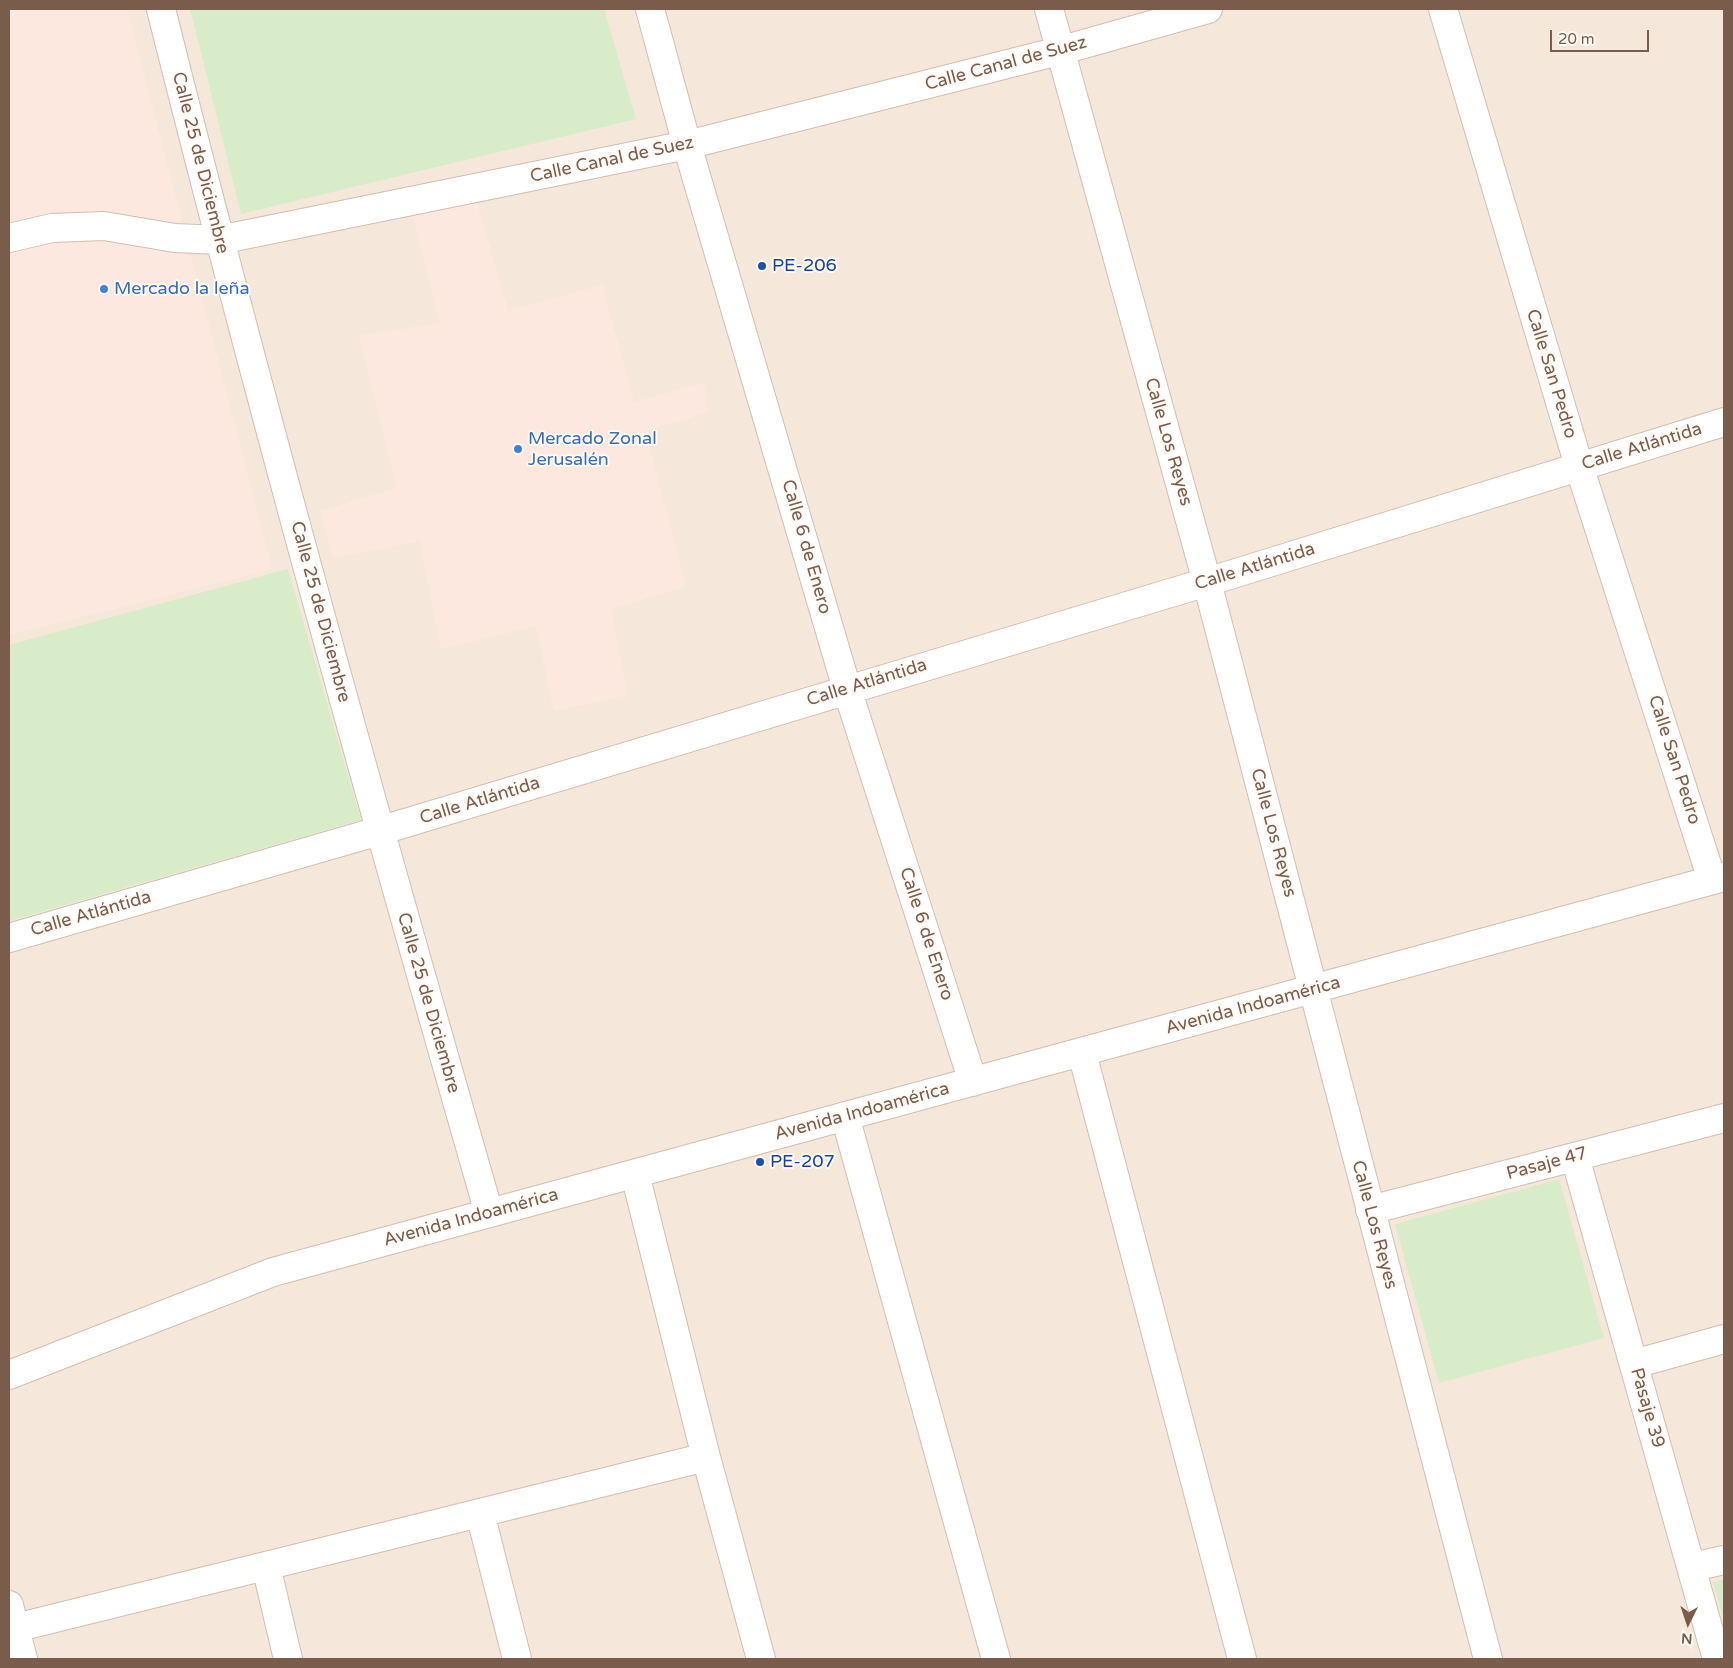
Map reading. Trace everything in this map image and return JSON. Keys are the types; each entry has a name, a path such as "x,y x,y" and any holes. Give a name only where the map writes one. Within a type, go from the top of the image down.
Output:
{"street":[{"name":"Calle 25 de Diciembre","path":"161,9 219,240 379,831 489,1213"},
{"name":"Calle 6 de Enero","path":"650,9 687,145 847,689 973,1082"},
{"name":"Calle Los Reyes","path":"1049,9 1207,582 1488,1659"},
{"name":"Calle Canal de Suez","path":"9,238 52,228 104,226 175,238 219,240 687,145 1059,50 1208,9"},
{"name":"Calle San Pedro","path":"1443,9 1579,466 1718,878"},
{"name":"Calle Atlántida","path":"9,938 379,831 1207,582 1724,422"},
{"name":"Avenida Indoamérica","path":"9,1375 273,1272 1314,990 1718,878"},
{"path":"1082,1053 1242,1659"},
{"path":"846,1116 996,1659"},
{"name":"Pasaje 47","path":"1370,1210 1724,1118"},
{"name":"Pasaje 39","path":"1575,1156 1693,1568 1717,1659"},
{"path":"635,1174 706,1457 761,1659"},
{"path":"1634,1364 1724,1339"},
{"path":"23,1659 12,1616 266,1566 706,1457"},
{"path":"480,1513 518,1659"},
{"path":"1693,1568 1724,1560"},
{"path":"266,1566 288,1659"}],"shaded area":[{"path":"9,9 1724,9 1724,1659 9,1659"},
{"name":"Mercado la leña","path":"9,9 127,9 272,569 9,635"},
{"name":"Mercado Zonal Jerusalén","path":"476,200 508,311 602,285 634,402 704,383 708,412 645,431 686,586 611,609 627,695 554,711 536,626 441,649 420,541 333,558 320,511 397,488 359,336 440,323 413,214"}],"green space":[{"path":"190,9 604,9 636,119 241,214"},
{"path":"288,569 361,820 9,921 9,645"},
{"path":"1559,1179 1604,1338 1439,1383 1395,1224"},
{"path":"1724,1579 1724,1621 1713,1582"}],"place":[{"name":"PE-206","path":"762,266"},
{"name":"Mercado la leña","path":"104,289"},
{"name":"Mercado Zonal Jerusalén","path":"518,449"},
{"name":"PE-207","path":"760,1162"}]}
